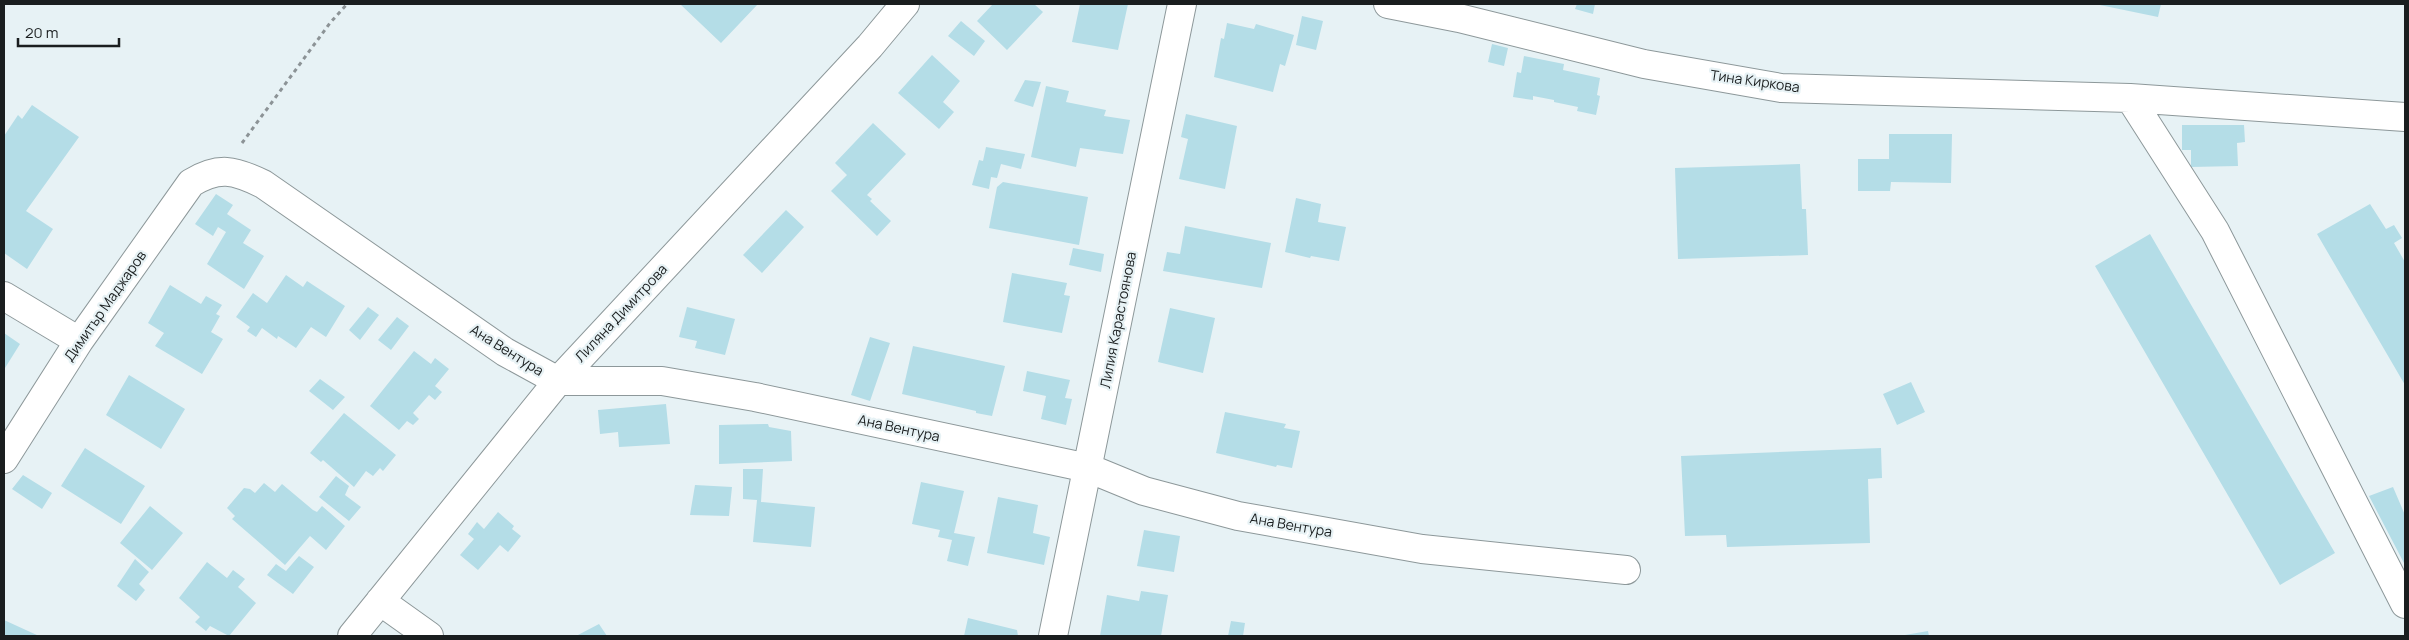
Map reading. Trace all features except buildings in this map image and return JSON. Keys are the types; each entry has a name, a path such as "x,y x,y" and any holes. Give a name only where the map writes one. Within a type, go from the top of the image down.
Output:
{"street":[{"name":"Лиляна Димитрова","path":"352,636 558,381 870,46 905,4"},
{"name":"Лилия Карастоянова","path":"1053,636 1182,4"},
{"name":"Тина Киркова","path":"1388,4 1467,11 1644,64 1782,88 2130,98 2405,117"},
{"path":"2130,98 2215,231 2405,604"},
{"name":"Димитър Маджаров","path":"4,459 79,341 191,184 206,174 222,171"},
{"name":"Ана Вентура","path":"222,171 243,174 263,184 505,352 558,381 662,381 755,397 1088,468 1144,491 1238,516 1422,549 1626,570"},
{"path":"4,296 79,341"},
{"path":"380,601 429,636"}],"path":[{"path":"222,171 330,23 347,4"}]}
